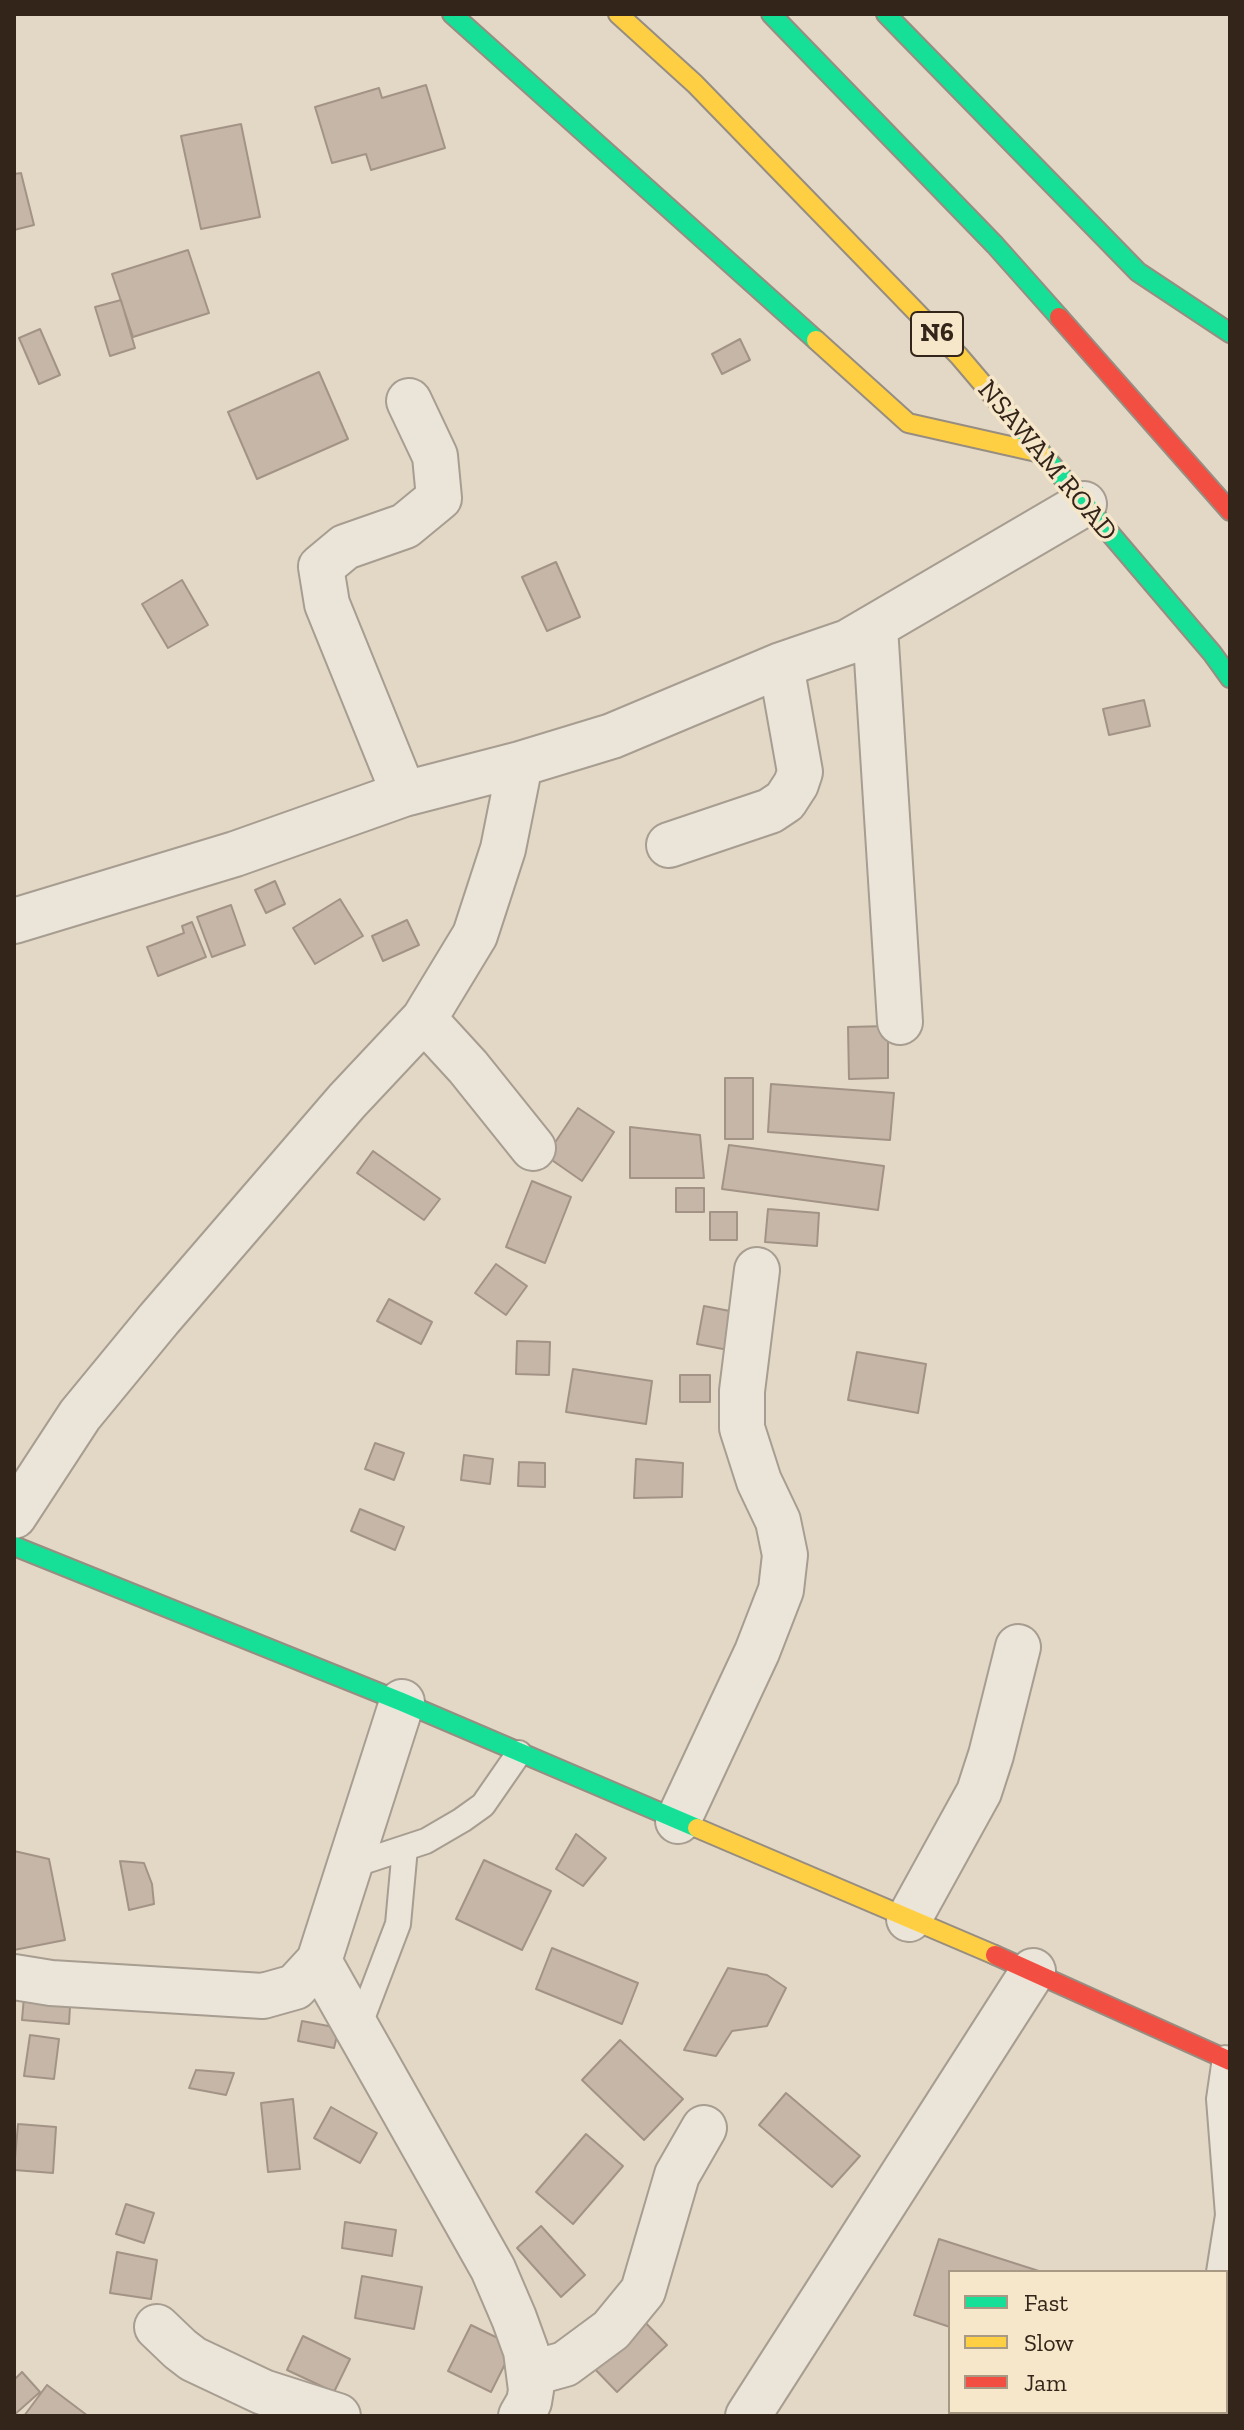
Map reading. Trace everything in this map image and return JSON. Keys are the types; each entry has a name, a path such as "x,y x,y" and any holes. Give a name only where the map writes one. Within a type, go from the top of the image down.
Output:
{"main road":[{"path":"452,14 908,423 1041,453"},
{"name":"NSAWAM ROAD","path":"618,14 695,84 959,356 1230,678"},
{"path":"771,14 995,245 1230,511"},
{"path":"886,14 1138,272 1230,333"},
{"path":"14,1546 402,1702 1033,1971 1227,2059"}],"street":[{"path":"404,794 327,604 321,567 345,547 405,526 439,498 435,456 409,401"},
{"path":"14,921 235,854 404,794 612,736 781,665 848,642 1084,504"},
{"path":"875,627 900,1022"},
{"path":"669,845 770,811 785,801 796,784 800,772 781,665"},
{"path":"14,1516 90,1403 347,1101 424,1019 475,935 503,849 520,764"},
{"path":"424,1019 468,1067 533,1148"},
{"path":"678,1821 757,1652 781,1590 785,1555 778,1521 759,1481 742,1428 742,1391 757,1270"},
{"path":"909,1919 979,1792 1018,1647"},
{"path":"14,1977 51,1983 263,1996 295,1987 319,1961 402,1702"},
{"path":"319,1961 493,2269 526,2351 524,2405"},
{"path":"748,2416 1033,1971"},
{"path":"524,2405 565,2364 611,2330 643,2291 677,2175 704,2128"},
{"path":"157,2327 180,2349 257,2404 338,2416"}],"lane":[{"path":"350,1866 426,1841 483,1805 519,1753"},
{"path":"358,2029 398,1924 405,1848"},
{"path":"1219,2270 1228,2215 1219,2099 1227,2059"}],"building":[{"path":"426,85 445,148 371,170 366,154 332,163 315,107 379,88 382,98"},
{"path":"241,124 260,217 201,229 181,136"},
{"path":"21,173 34,225 14,230 14,174"},
{"path":"188,250 209,313 133,337 112,274"},
{"path":"121,300 135,348 110,356 95,307"},
{"path":"40,329 60,375 39,384 19,338"},
{"path":"740,339 750,360 722,374 712,354"},
{"path":"319,372 348,439 257,479 228,412"},
{"path":"556,562 580,617 547,631 522,577"},
{"path":"182,580 208,625 168,648 142,604"},
{"path":"1144,700 1150,726 1109,735 1103,709"},
{"path":"275,881 285,904 266,913 255,890"},
{"path":"340,899 363,936 315,964 293,928"},
{"path":"231,905 245,945 212,957 197,917"},
{"path":"407,920 419,945 383,961 372,936"},
{"path":"192,922 206,957 158,976 147,947 184,933 182,926"},
{"path":"888,1026 888,1078 849,1079 848,1027"},
{"path":"725,1078 753,1078 753,1139 725,1139"},
{"path":"771,1084 894,1093 890,1140 768,1132"},
{"path":"578,1108 614,1132 582,1181 546,1156"},
{"path":"630,1127 700,1135 704,1178 630,1178"},
{"path":"729,1145 884,1166 878,1210 722,1189"},
{"path":"373,1151 440,1199 424,1220 357,1173"},
{"path":"532,1181 571,1197 545,1263 506,1247"},
{"path":"676,1188 704,1188 704,1212 676,1212"},
{"path":"768,1209 819,1213 817,1246 765,1242"},
{"path":"710,1212 737,1212 737,1240 710,1240"},
{"path":"496,1264 527,1286 506,1315 475,1293"},
{"path":"389,1299 432,1322 421,1344 377,1321"},
{"path":"704,1306 735,1312 728,1350 697,1344"},
{"path":"517,1341 550,1342 549,1375 516,1374"},
{"path":"857,1352 926,1364 918,1413 848,1400"},
{"path":"573,1369 652,1381 646,1424 566,1412"},
{"path":"680,1375 710,1375 710,1402 680,1402"},
{"path":"375,1443 404,1453 394,1480 365,1469"},
{"path":"464,1455 493,1459 490,1484 461,1480"},
{"path":"636,1459 683,1463 682,1497 634,1498"},
{"path":"519,1462 545,1463 545,1487 518,1486"},
{"path":"360,1509 404,1527 395,1550 351,1531"},
{"path":"576,1834 606,1858 583,1886 556,1869"},
{"path":"14,1851 49,1859 65,1940 14,1950"},
{"path":"484,1860 551,1891 522,1950 456,1919"},
{"path":"120,1861 144,1863 152,1884 154,1904 129,1910"},
{"path":"552,1948 638,1983 622,2024 536,1989"},
{"path":"728,1968 767,1975 786,1988 767,2026 732,2031 716,2056 684,2050"},
{"path":"25,1985 71,1989 69,2024 22,2020"},
{"path":"302,2021 339,2028 334,2048 298,2041"},
{"path":"30,2035 59,2039 54,2079 24,2076"},
{"path":"620,2040 683,2099 644,2140 582,2080"},
{"path":"196,2070 234,2073 226,2095 189,2088"},
{"path":"786,2093 860,2156 832,2187 759,2125"},
{"path":"293,2099 300,2169 268,2172 261,2103"},
{"path":"331,2107 377,2133 360,2163 314,2138"},
{"path":"18,2124 56,2127 53,2173 14,2170"},
{"path":"586,2134 623,2166 573,2224 536,2192"},
{"path":"126,2204 154,2213 144,2243 116,2234"},
{"path":"345,2222 396,2230 392,2256 342,2248"},
{"path":"541,2226 585,2275 561,2297 517,2248"},
{"path":"939,2239 1036,2270 948,2270 948,2326 914,2315"},
{"path":"117,2252 157,2260 151,2299 110,2293"},
{"path":"362,2276 422,2287 414,2329 355,2318"},
{"path":"640,2317 667,2345 617,2392 590,2364"},
{"path":"471,2325 514,2346 491,2392 448,2371"},
{"path":"303,2336 350,2359 334,2392 287,2370"},
{"path":"22,2372 40,2392 14,2415 14,2380"},
{"path":"1230,2375 1230,2416 1212,2416 1228,2414"},
{"path":"47,2385 88,2416 24,2416"}],"traffic: fast":[{"path":"452,14 816,340"},
{"path":"771,14 995,245 1059,317"},
{"path":"886,14 1138,272 1230,333"},
{"path":"999,403 1230,678"},
{"path":"14,1546 402,1702 697,1828"}],"traffic: slow":[{"path":"618,14 695,84 959,356 999,403"},
{"path":"816,340 908,423 1041,453"},
{"path":"697,1828 995,1955"}],"traffic: jam":[{"path":"1059,317 1230,511"},
{"path":"995,1955 1230,2061"}]}
